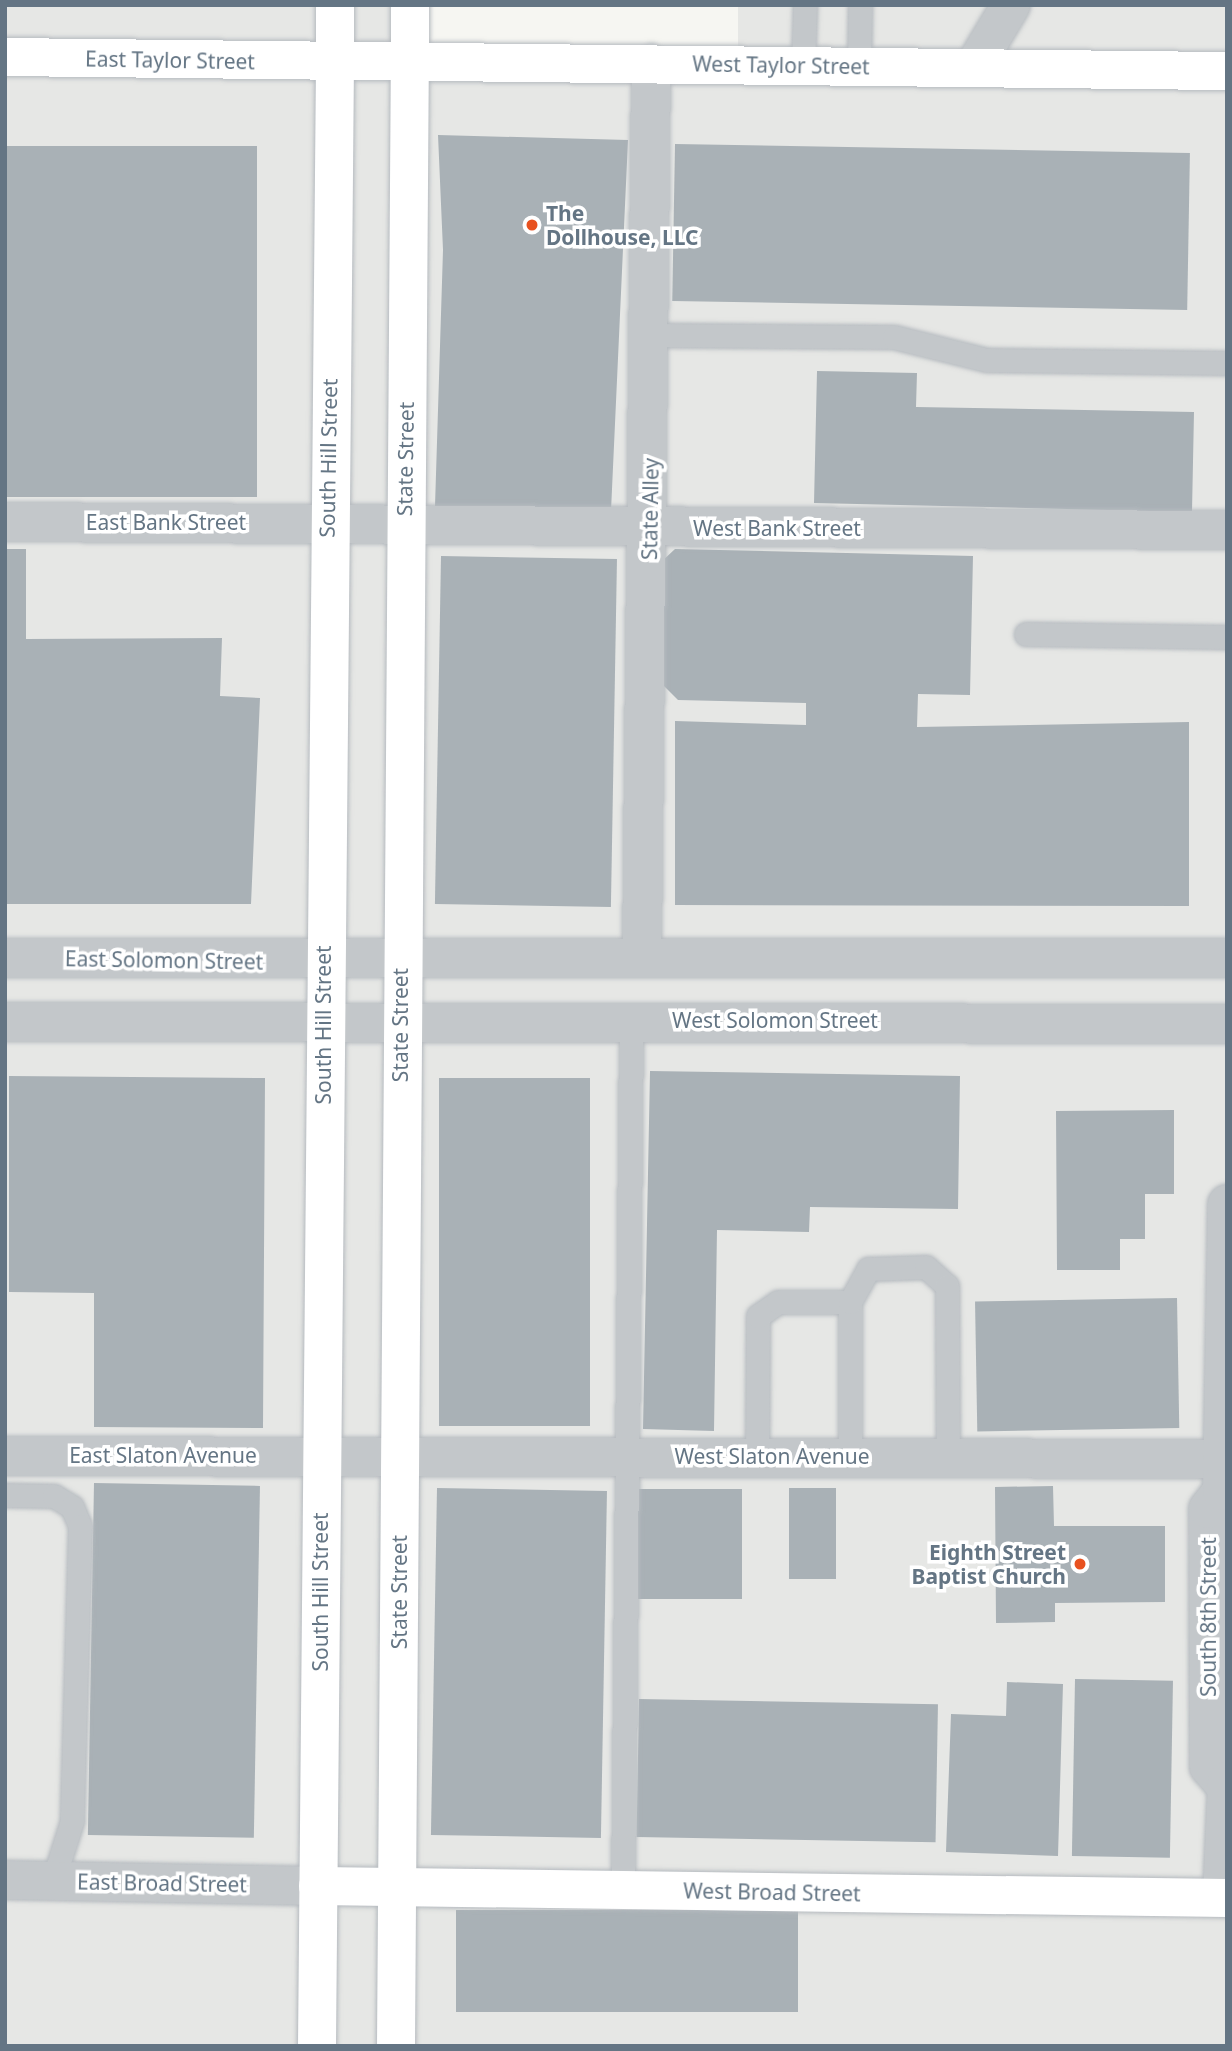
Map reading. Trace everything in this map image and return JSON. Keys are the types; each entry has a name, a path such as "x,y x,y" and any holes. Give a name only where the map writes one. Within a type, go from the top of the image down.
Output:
{"main road":[{"name":"South Hill Street","path":"317,2046 327,522 335,5"},
{"name":"State Street","path":"396,2046 399,1887 399,1024 410,5"},
{"name":"East Taylor Street","path":"5,57 335,63"},
{"name":"West Taylor Street","path":"335,63 651,63 1227,71"},
{"name":"West Broad Street","path":"318,1886 1224,1897"}],"street":[{"path":"974,67 1011,5"},
{"name":"State Alley","path":"642,954 650,528 651,63"},
{"name":"East Bank Street","path":"5,522 327,522"},
{"name":"West Bank Street","path":"327,522 650,528 1227,530"},
{"path":"324,961 642,954 1227,958"},
{"name":"East Solomon Street","path":"5,958 324,961"},
{"name":"West Solomon Street","path":"323,1025 631,1019 1227,1024"},
{"path":"5,1022 323,1025"},
{"name":"South 8th Street","path":"1224,1897 1226,1782 1209,1768 1208,1509 1224,1482 1227,1204"},
{"name":"West Slaton Avenue","path":"321,1454 948,1457 1224,1482"},
{"name":"East Slaton Avenue","path":"5,1456 321,1454"},
{"name":"East Broad Street","path":"5,1880 318,1886"}],"lane":[{"path":"803,65 804,5"},
{"path":"859,65 860,5"},
{"path":"651,335 894,337 950,346 987,360 1227,363"},
{"path":"1026,634 1227,637"},
{"path":"624,1891 630,1455 631,1019"},
{"path":"850,1457 850,1302 868,1269 926,1267 947,1286 948,1457"},
{"path":"757,1456 758,1316 778,1302 850,1302"},
{"path":"5,1495 54,1496 72,1507 80,1526 72,1821 52,1881"}],"shaded area":[{"path":"5,5 402,5 404,73 738,69 738,5 1227,5 1227,2046 5,2046"}],"building":[{"path":"438,135 628,140 611,511 435,506 443,250"},
{"path":"675,144 1190,153 1187,310 672,301"},
{"path":"5,146 257,146 257,497 5,497"},
{"path":"817,371 917,373 916,407 1194,412 1192,512 814,503"},
{"path":"5,549 26,549 26,639 222,638 220,696 260,698 251,904 5,904"},
{"path":"675,549 973,556 970,695 918,694 917,727 1189,722 1189,906 675,905 675,721 806,725 806,703 678,700 657,679 659,564"},
{"path":"441,556 617,559 611,907 435,904"},
{"path":"650,1071 960,1076 958,1209 810,1207 809,1232 717,1230 714,1431 643,1429"},
{"path":"9,1076 265,1078 263,1428 94,1427 94,1293 9,1292"},
{"path":"439,1078 590,1078 590,1426 439,1426"},
{"path":"1174,1110 1174,1194 1145,1194 1145,1239 1120,1239 1120,1270 1057,1270 1056,1111"},
{"path":"1177,1298 1179,1428 977,1432 975,1302"},
{"path":"94,1483 260,1486 254,1838 88,1835"},
{"name":"Eighth Street Baptist Church","path":"1053,1486 1054,1526 1165,1526 1165,1602 1055,1603 1055,1622 996,1623 995,1487"},
{"path":"437,1488 607,1491 601,1838 431,1835"},
{"path":"789,1488 836,1488 836,1579 789,1579"},
{"path":"635,1489 742,1489 742,1599 635,1599"},
{"path":"1075,1679 1173,1681 1170,1858 1072,1856"},
{"path":"1007,1682 1063,1684 1058,1856 946,1852 951,1714 1006,1716"},
{"path":"639,1699 938,1704 936,1842 637,1837"},
{"path":"456,1910 798,1910 798,2012 456,2012"}],"place":[{"name":"The Dollhouse, LLC","path":"532,225"},
{"name":"Eighth Street Baptist Church","path":"1080,1564"}]}
